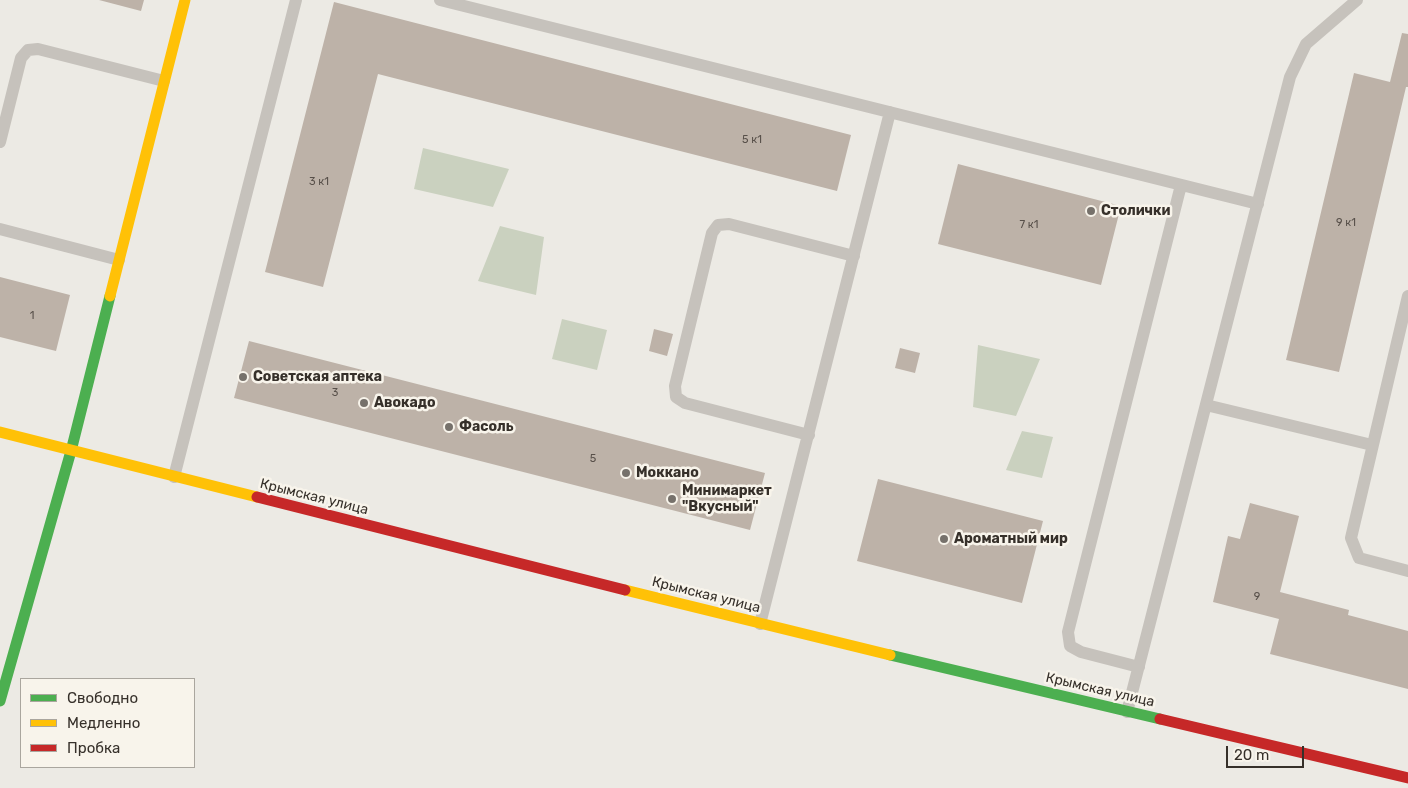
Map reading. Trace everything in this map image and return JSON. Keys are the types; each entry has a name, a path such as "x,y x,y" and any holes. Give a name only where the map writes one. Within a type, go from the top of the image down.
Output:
{"street":[{"path":"0,701 71,451 185,0"},
{"name":"Крымская улица","path":"0,432 760,624 1408,778"}],"lane":[{"path":"174,477 296,0"},
{"path":"440,0 1258,204"},
{"path":"1127,712 1290,77 1306,44 1357,0"},
{"path":"0,142 21,58 28,50 38,49 164,82"},
{"path":"760,624 890,112"},
{"path":"1139,667 1081,652 1070,646 1068,632 1181,185"},
{"path":"809,435 685,403 676,397 675,386 712,232 718,225 729,224 854,256"},
{"path":"0,229 119,260"},
{"path":"1408,296 1351,538 1359,558 1408,571"},
{"path":"1206,405 1372,445"}],"green space":[{"path":"423,148 509,169 493,207 414,189"},
{"path":"500,226 544,237 536,295 478,281"},
{"path":"562,319 607,330 597,370 552,359"},
{"path":"978,345 1040,359 1016,416 973,407"},
{"path":"1022,431 1053,437 1042,478 1006,470"}],"building":[{"path":"99,0 144,0 141,11"},
{"path":"334,2 851,135 837,191 378,74 323,287 265,272"},
{"path":"1402,33 1408,34 1408,87 1406,87 1339,372 1286,360 1354,73 1390,82"},
{"path":"958,164 1121,206 1101,285 938,244"},
{"path":"0,277 70,295 56,351 0,337"},
{"path":"654,329 673,334 667,356 649,351"},
{"path":"249,341 765,473 750,530 234,398"},
{"path":"900,348 920,353 915,373 895,368"},
{"path":"878,479 1043,521 1022,603 857,561"},
{"path":"1250,503 1299,516 1280,592 1349,610 1348,615 1408,631 1408,689 1270,654 1279,619 1213,602 1228,536 1240,539"}],"traffic: fast":[{"path":"0,701 71,451 110,296"},
{"path":"890,655 1160,719"}],"traffic: slow":[{"path":"110,296 185,0"},
{"path":"0,432 257,497"},
{"path":"625,590 890,655"}],"traffic: jam":[{"path":"257,497 625,590"},
{"path":"1160,719 1408,778"}],"place":[{"name":"Столички","path":"1091,211"},
{"name":"Советская аптека","path":"243,377"},
{"name":"Авокадо","path":"364,403"},
{"name":"Фасоль","path":"449,427"},
{"name":"Моккано","path":"626,473"},
{"name":"Минимаркет \"Вкусный\"","path":"672,499"},
{"name":"Ароматный мир","path":"944,539"}]}
